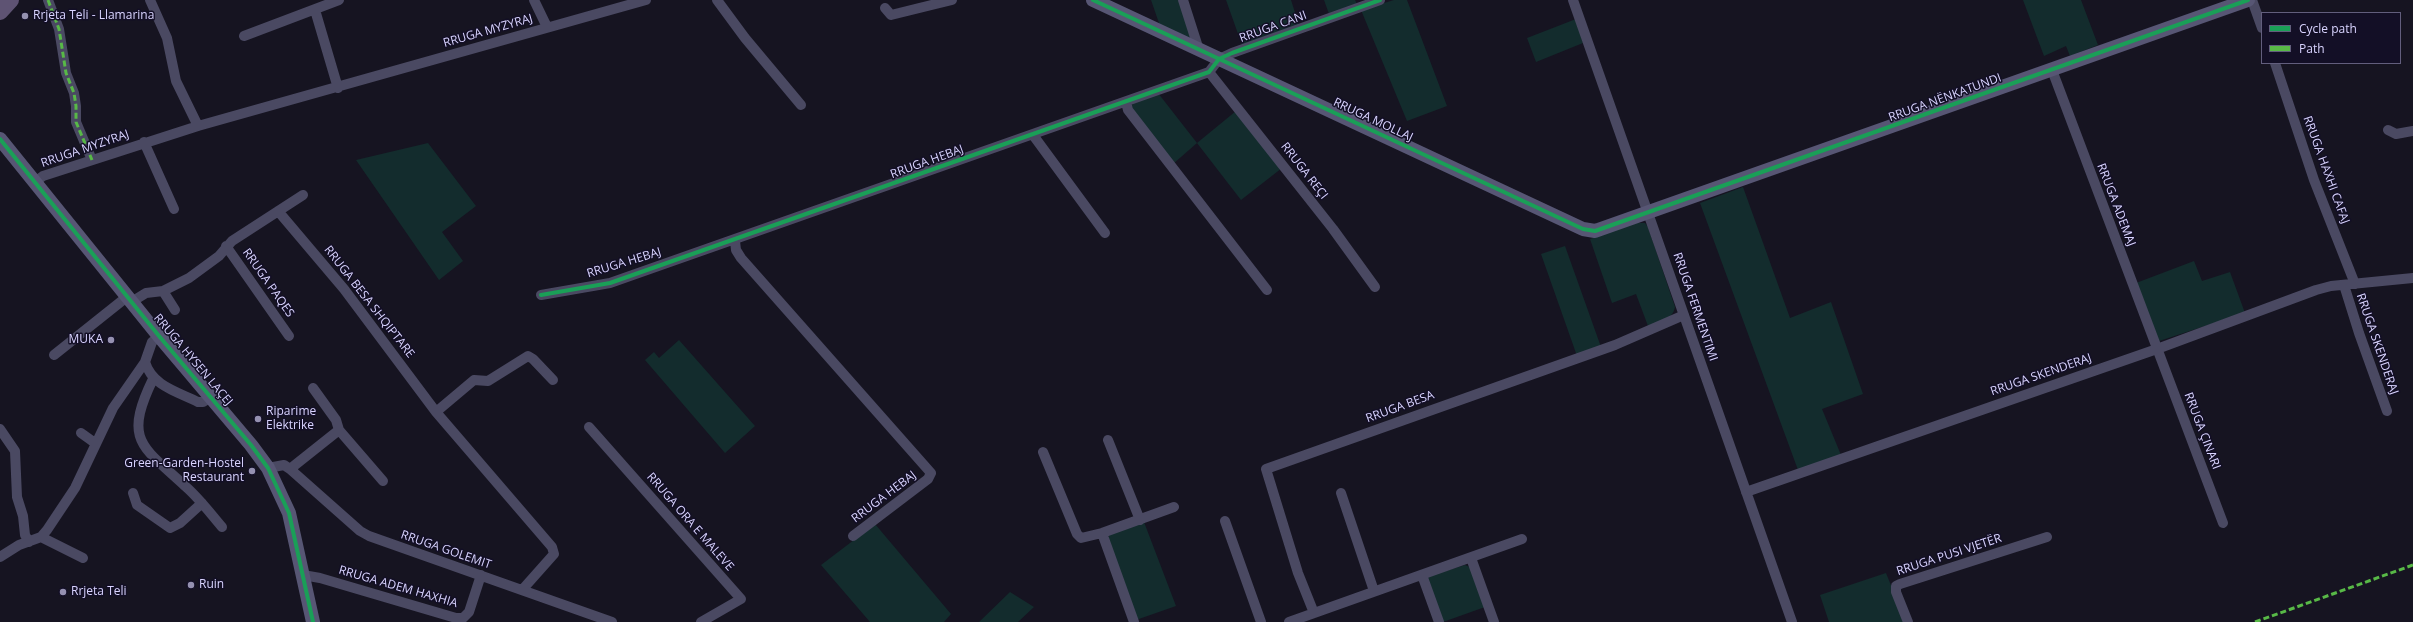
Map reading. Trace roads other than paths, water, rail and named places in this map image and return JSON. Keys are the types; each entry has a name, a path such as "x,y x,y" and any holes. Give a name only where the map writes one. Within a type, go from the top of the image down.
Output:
{"main road":[{"path":"0,12 11,0"}],"street":[{"path":"48,0 59,29 66,72 76,106 76,122 92,160"},
{"path":"150,0 167,38 176,81 198,126"},
{"path":"244,36 339,0"},
{"path":"534,0 547,27"},
{"name":"RRUGA MYZYRAJ","path":"35,182 43,176 144,142 646,0"},
{"path":"717,0 745,38 801,105"},
{"path":"885,8 891,15 905,13 952,0"},
{"name":"RRUGA MOLLAJ","path":"1093,0 1583,229 1595,231 1648,214"},
{"path":"1182,0 1199,50"},
{"name":"RRUGA CANI","path":"1219,59 1380,0"},
{"name":"RRUGA FERMENTIMI","path":"1573,0 1792,622"},
{"name":"RRUGA NËNKATUNDI","path":"1648,214 2248,0"},
{"path":"2252,0 2261,25"},
{"path":"315,10 338,88"},
{"path":"1210,72 1219,59"},
{"name":"RRUGA HAXHI CAFAJ","path":"2275,64 2314,180 2355,284"},
{"name":"RRUGA ADEMAJ","path":"2052,70 2156,349"},
{"name":"RRUGA HEBAJ","path":"541,295 610,283 735,241 1210,72"},
{"name":"RRUGA REÇI","path":"1210,72 1333,229 1375,287"},
{"path":"1126,102 1128,110 1267,290"},
{"path":"2388,130 2396,134 2413,131"},
{"path":"1033,135 1105,233"},
{"name":"RRUGA HYSEN LAÇEJ","path":"0,139 131,298 159,336 252,445 268,468 289,513 313,622"},
{"name":"RRUGA MYZYRAJ","path":"144,142 174,209"},
{"name":"RRUGA PAQES","path":"163,291 207,266 219,256 226,246 304,195"},
{"name":"RRUGA BESA SHQIPTARE","path":"278,211 344,289 436,412 554,551 554,554 522,590"},
{"name":"RRUGA HEBAJ","path":"735,241 736,250 741,258 931,473 928,479 853,536"},
{"name":"RRUGA PAQES","path":"226,246 288,336"},
{"name":"RRUGA SKENDERAJ","path":"1746,492 2156,349 2316,290 2344,285 2413,278"},
{"name":"RRUGA SKENDERAJ","path":"2344,285 2359,333 2387,411"},
{"path":"54,355 131,298 146,293 163,291"},
{"name":"RRUGA HYSEN LAÇEJ","path":"163,291 175,310"},
{"name":"RRUGA BESA","path":"1308,617 1298,573 1266,469 1609,348 1684,315"},
{"path":"0,557 19,545 41,537 47,530 75,488 95,443 113,408 145,362 152,342 159,336"},
{"name":"RRUGA ÇINARI","path":"2156,349 2223,523"},
{"path":"436,412 474,380 488,381 528,356 534,359 553,380"},
{"path":"145,362 153,379 198,402 203,402 211,397"},
{"path":"153,379 146,395 140,417 140,434 143,445 148,454 202,503 222,527"},
{"path":"314,388 336,420 339,430 383,481"},
{"name":"RRUGA ORA E MALEVE","path":"589,427 741,599 701,622"},
{"path":"0,430 15,451 17,497 24,516 24,535 29,542"},
{"path":"268,468 284,465 290,469 339,430"},
{"path":"81,433 95,443"},
{"path":"1108,440 1140,520"},
{"path":"1043,452 1077,534 1081,538 1102,533 1174,507"},
{"name":"RRUGA GOLEMIT","path":"290,469 360,531 368,536 612,622"},
{"path":"133,493 137,505 170,528 180,523 202,503"},
{"path":"1341,493 1374,591"},
{"path":"1224,521 1261,622"},
{"path":"1102,533 1134,622"},
{"path":"41,537 83,558"},
{"name":"RRUGA PUSI VJETËR","path":"1908,622 1896,592 1896,586 2047,537"},
{"path":"1289,622 1308,617 1374,591 1522,539"},
{"path":"1471,558 1494,622"},
{"path":"1422,574 1438,622"},
{"name":"RRUGA ADEM HAXHIA","path":"303,575 320,578 456,618 463,618 469,612 481,575"}],"place":[{"name":"Rrjeta Teli - Llamarina","path":"25,16"},
{"name":"MUKA","path":"111,340"},
{"name":"Riparime Elektrike","path":"258,419"},
{"name":"Green-Garden-Hostel Restaurant","path":"252,471"},
{"name":"Ruin","path":"191,585"},
{"name":"Rrjeta Teli","path":"63,592"}]}
